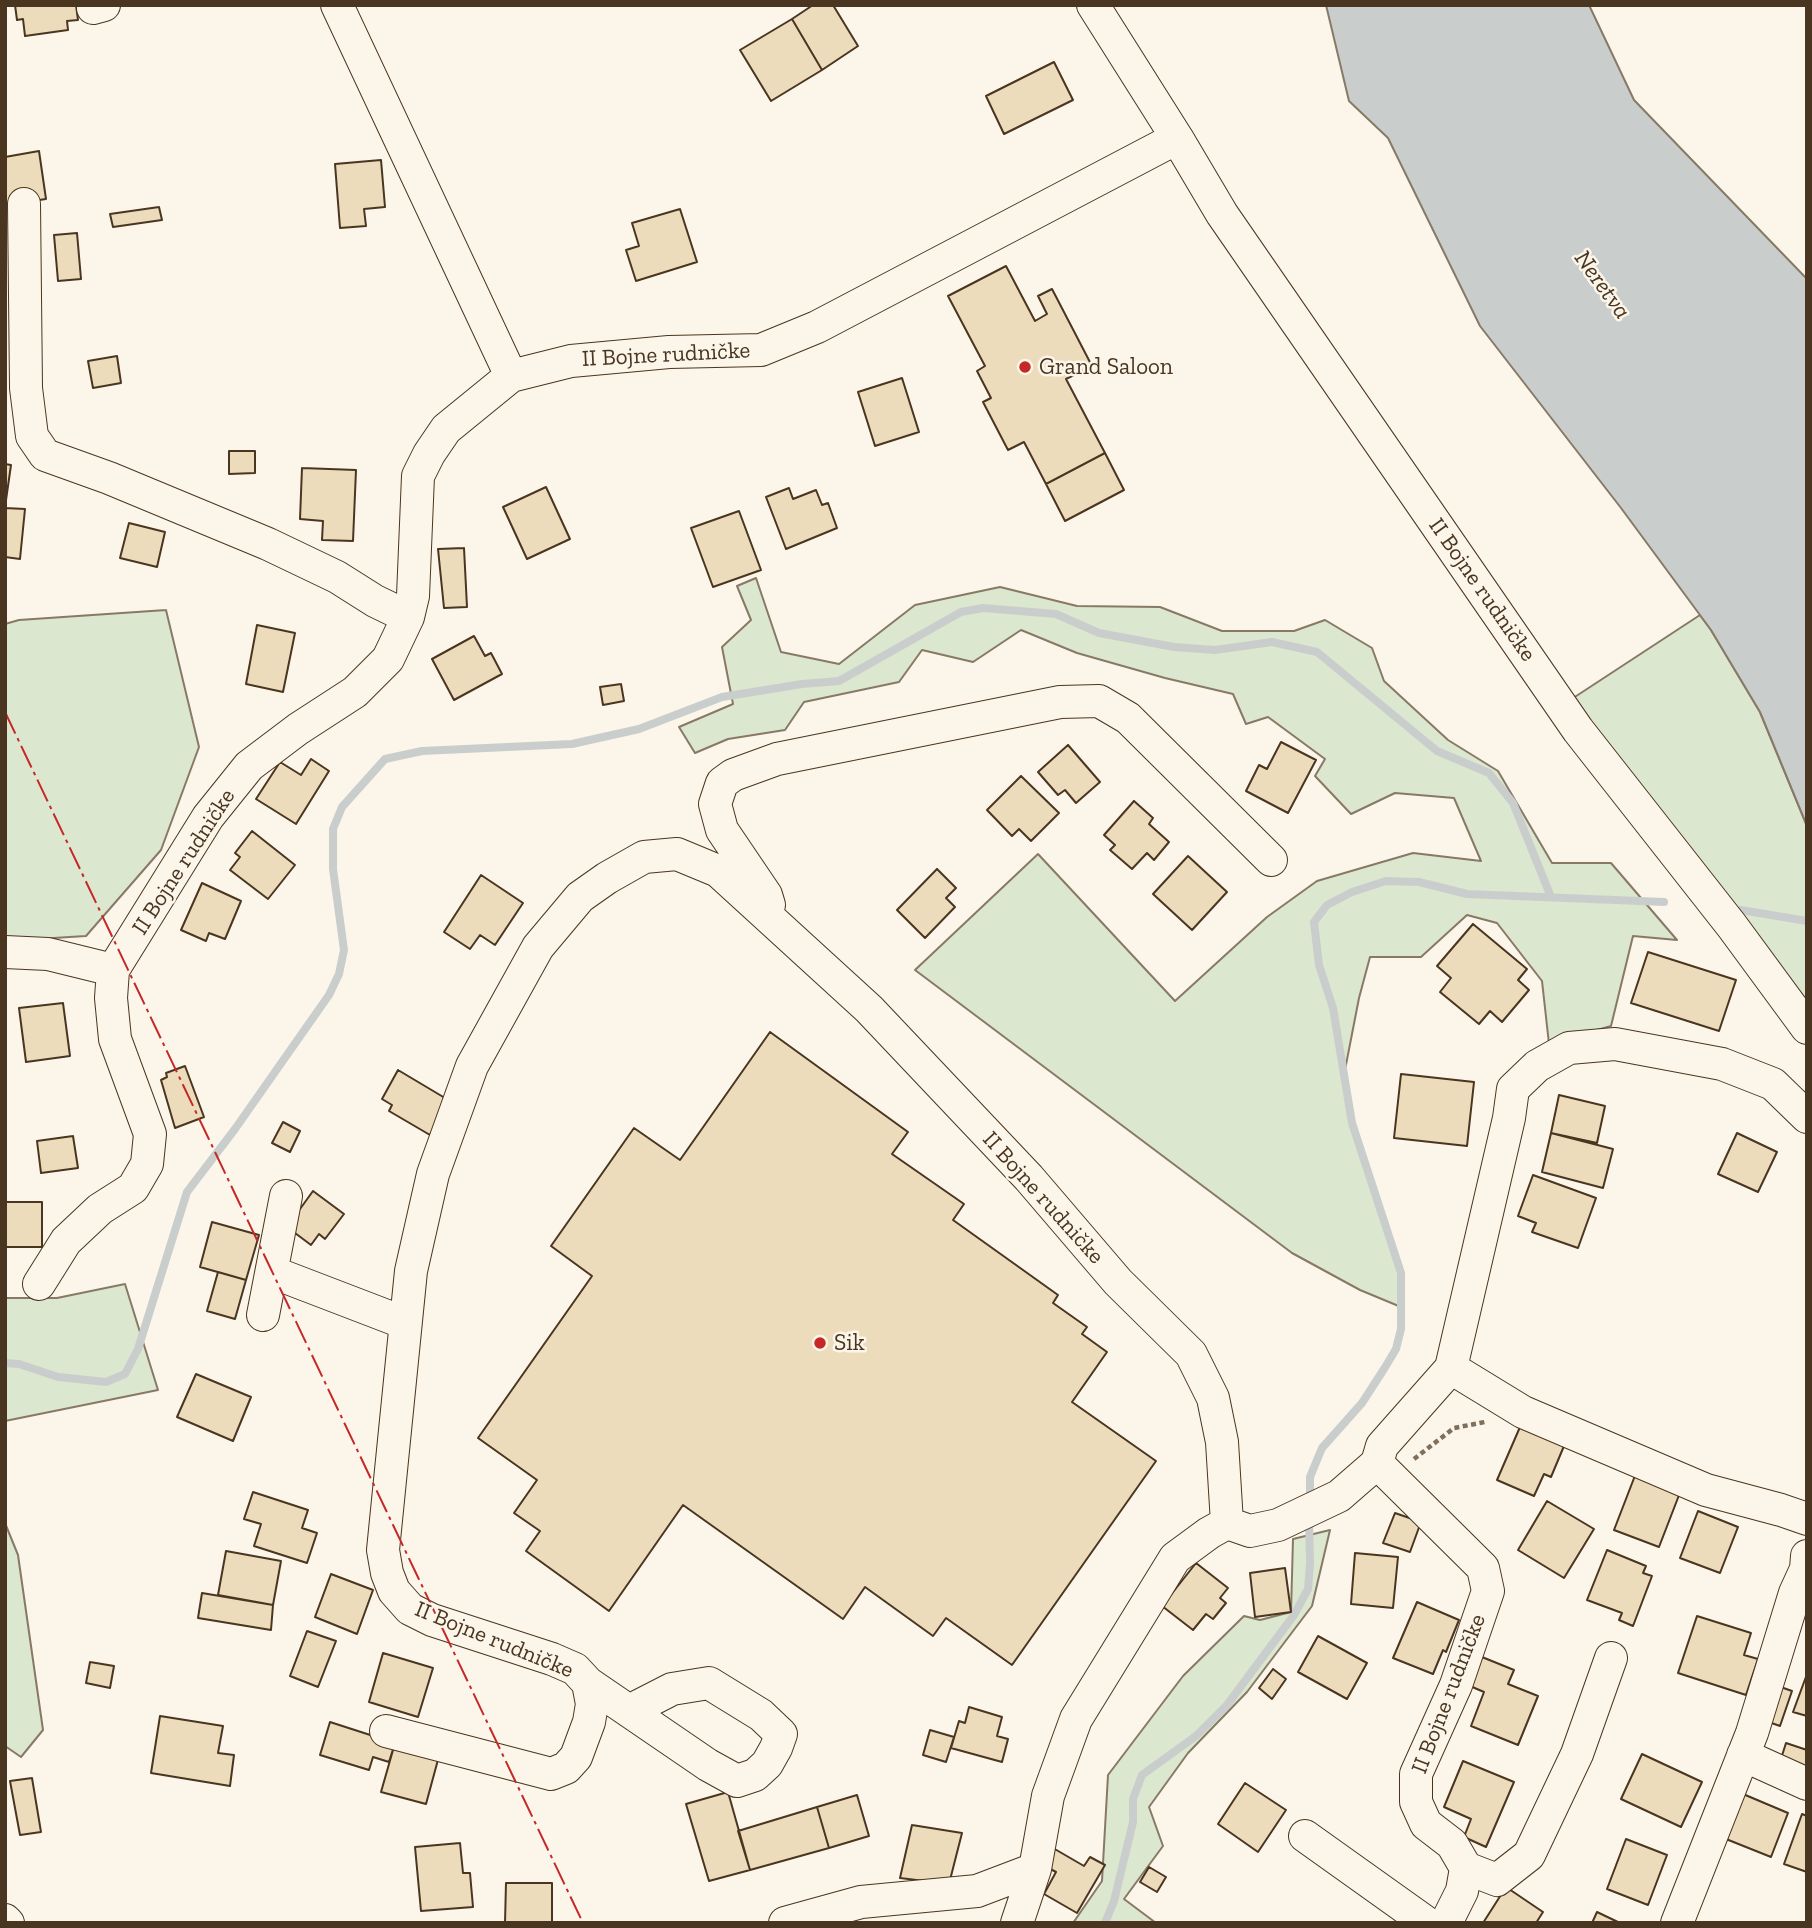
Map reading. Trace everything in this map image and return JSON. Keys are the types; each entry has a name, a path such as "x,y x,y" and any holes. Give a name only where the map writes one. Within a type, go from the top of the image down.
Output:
{"street":[{"path":"337,5 511,376"},
{"name":"II Bojne rudničke","path":"1093,5 1222,214 1578,730 1732,926 1807,1028"},
{"name":"II Bojne rudničke","path":"39,1284 66,1241 100,1209 132,1188 148,1164 150,1134 115,1039 111,998 113,970 208,817 249,766 298,729 355,692 388,659 408,617 413,596 418,476 446,429 511,376 571,361 669,352 761,350 817,327 1177,138"},
{"path":"24,204 26,388 32,436 45,455 109,478 268,544 337,576 375,601 408,617"},
{"path":"770,920 770,906 766,895 722,830 715,803 722,783 733,775 777,759 1060,702 1099,701 1128,718 1271,860"},
{"name":"II Bojne rudničke","path":"386,1731 551,1774 566,1768 576,1758 589,1722 592,1704 588,1683 575,1669 432,1620 410,1609 394,1591 383,1550 411,1271 433,1174 472,1066 538,947 580,897 644,857 677,854 718,871 869,1009 1029,1178 1118,1282 1191,1354 1213,1398 1222,1442 1227,1523"},
{"path":"5,952 48,954 113,970"},
{"path":"1017,1923 1035,1869 1048,1796 1076,1719 1175,1558 1227,1523 1250,1531 1278,1525 1385,1470 1382,1446 1451,1368 1509,1118 1513,1089 1537,1066 1569,1048 1615,1044 1721,1063 1773,1084 1807,1116"},
{"path":"262,1315 286,1196"},
{"path":"272,1272 405,1323"},
{"path":"1451,1368 1523,1412 1706,1490 1794,1514 1807,1538"},
{"name":"II Bojne rudničke","path":"1385,1470 1483,1568 1488,1591 1456,1685 1416,1774 1416,1801 1426,1824 1452,1844 1466,1868"},
{"path":"1677,1923 1743,1755 1795,1593 1806,1569 1807,1556"},
{"path":"1446,1923 1462,1891 1466,1868 1497,1880 1529,1855 1577,1754 1611,1658"},
{"path":"588,1683 629,1711"},
{"path":"1743,1755 1807,1784"},
{"path":"1305,1836 1427,1923"},
{"path":"785,1923 861,1902 977,1891 1035,1869"}],"path":[{"path":"1385,1470 1454,1428 1523,1412"}],"green space":[{"path":"756,578 781,652 839,664 915,605 1000,587 1077,606 1160,607 1222,631 1294,631 1325,620 1372,648 1384,681 1448,740 1498,771 1552,863 1611,863 1677,940 1633,936 1611,1026 1549,1044 1542,981 1497,923 1467,915 1421,957 1370,957 1344,1075 1352,1123 1401,1273 1401,1307 1360,1290 1292,1253 915,970 1038,854 1175,1001 1267,917 1317,881 1413,853 1481,861 1454,798 1395,793 1351,814 1315,776 1325,759 1268,717 1246,724 1233,694 1077,653 1021,630 973,662 922,650 899,682 804,702 785,730 728,739 695,753 679,727 733,704 722,647 751,620 737,586"},
{"path":"166,610 199,747 161,850 86,936 5,941 5,624 19,620"},
{"path":"1700,615 1760,712 1807,826 1807,1028 1561,706"},
{"path":"125,1284 158,1390 5,1421 5,1298 57,1298"},
{"path":"5,1523 18,1555 43,1730 21,1757 5,1746"},
{"path":"1330,1530 1312,1606 1247,1692 1188,1753 1149,1807 1163,1846 1124,1899 1156,1923 1073,1923 1102,1881 1108,1775 1183,1676 1244,1616 1260,1620 1291,1612 1293,1539"}],"water":[{"name":"Neretva","path":"1326,5 1589,5 1634,100 1807,279 1807,826 1760,712 1711,630 1621,508 1480,326 1388,138 1349,101"}],"building":[{"path":"15,5 76,5 78,20 67,21 68,30 25,36 23,19 17,20"},
{"path":"813,5 833,5 858,46 822,70 792,19"},
{"path":"792,19 822,70 771,101 740,50"},
{"path":"1054,62 1073,100 1004,134 986,96"},
{"path":"39,151 46,199 5,205 5,157"},
{"path":"381,160 385,207 364,209 366,226 340,228 335,164"},
{"path":"159,207 162,220 113,227 110,214"},
{"path":"680,209 697,262 636,281 626,250 639,246 632,223"},
{"path":"77,233 81,279 58,281 54,235"},
{"path":"1006,266 1035,321 1047,314 1038,296 1052,289 1092,366 1066,379 1105,453 1046,484 1024,442 1008,450 983,402 991,398 977,371 985,366 948,296"},
{"path":"117,356 121,383 93,388 88,361"},
{"path":"902,378 919,432 875,446 858,392"},
{"path":"229,451 255,451 255,473 229,474"},
{"path":"1105,453 1124,490 1065,521 1046,484"},
{"path":"5,464 11,465 5,507"},
{"path":"302,468 356,470 353,541 322,540 323,521 300,519"},
{"path":"546,487 570,539 527,559 503,507"},
{"path":"789,488 793,499 816,490 822,505 828,503 837,528 786,549 766,497"},
{"path":"5,508 25,509 20,559 5,557"},
{"path":"739,511 761,570 713,587 691,528"},
{"path":"129,523 165,532 157,567 120,558"},
{"path":"464,548 467,607 444,608 438,549"},
{"path":"257,625 295,633 283,692 246,684"},
{"path":"474,636 485,656 491,653 502,674 454,700 432,659"},
{"path":"621,684 624,701 603,705 600,687"},
{"path":"1281,742 1316,760 1288,813 1246,791 1259,765 1267,769"},
{"path":"1068,745 1100,782 1076,803 1065,790 1058,795 1038,772"},
{"path":"311,759 329,771 296,824 256,799 280,762 301,775"},
{"path":"1021,776 1059,813 1031,841 1019,829 1012,836 987,810"},
{"path":"1134,801 1153,818 1149,824 1169,842 1154,860 1147,853 1132,869 1110,850 1115,845 1104,835"},
{"path":"252,831 295,865 268,899 230,870 240,857 235,853"},
{"path":"1188,856 1227,892 1192,930 1153,894"},
{"path":"937,869 956,888 946,898 955,907 925,938 897,910"},
{"path":"481,875 523,903 495,945 480,935 470,949 444,932"},
{"path":"202,883 241,901 225,939 209,933 206,941 181,930"},
{"path":"1473,924 1527,969 1518,980 1529,990 1502,1022 1490,1011 1479,1024 1440,992 1451,978 1437,966"},
{"path":"1648,952 1736,980 1719,1031 1631,1003"},
{"path":"63,1003 70,1056 26,1062 19,1008"},
{"name":"Sik","path":"770,1032 908,1132 892,1154 964,1204 953,1220 1058,1295 1053,1303 1087,1327 1082,1334 1107,1352 1072,1402 1156,1461 1012,1665 946,1618 933,1636 865,1587 843,1619 683,1505 609,1611 526,1551 540,1531 514,1513 537,1480 478,1438 592,1276 551,1246 634,1128 680,1160"},
{"path":"185,1066 204,1117 175,1128 161,1080 167,1077 166,1073"},
{"path":"398,1070 450,1101 430,1135 389,1111 392,1105 382,1099"},
{"path":"1401,1074 1474,1082 1467,1146 1394,1138"},
{"path":"1559,1095 1605,1106 1597,1143 1551,1133"},
{"path":"283,1122 300,1131 290,1152 272,1143"},
{"path":"1551,1133 1613,1149 1603,1188 1542,1172"},
{"path":"1737,1133 1777,1152 1758,1192 1718,1174"},
{"path":"73,1136 78,1168 41,1173 37,1141"},
{"path":"1533,1175 1596,1198 1578,1248 1532,1232 1536,1223 1518,1216"},
{"path":"313,1191 344,1214 325,1239 319,1234 311,1245 287,1227"},
{"path":"5,1202 42,1202 42,1247 5,1247"},
{"path":"212,1222 259,1235 246,1280 200,1267"},
{"path":"218,1272 246,1280 235,1319 207,1311"},
{"path":"196,1374 251,1397 233,1441 177,1417"},
{"path":"1520,1427 1564,1446 1551,1477 1544,1474 1534,1496 1497,1480"},
{"path":"1636,1473 1681,1490 1659,1547 1614,1530"},
{"path":"253,1492 308,1510 302,1528 317,1533 307,1563 254,1546 261,1524 244,1519"},
{"path":"1547,1501 1594,1529 1564,1578 1518,1550"},
{"path":"1698,1511 1738,1527 1720,1573 1680,1558"},
{"path":"1395,1513 1421,1522 1410,1552 1383,1543"},
{"path":"1607,1550 1646,1566 1643,1573 1652,1576 1633,1626 1619,1620 1622,1613 1587,1600"},
{"path":"226,1551 281,1561 273,1605 218,1595"},
{"path":"1355,1553 1398,1557 1393,1608 1351,1604"},
{"path":"1196,1563 1228,1588 1220,1598 1226,1603 1213,1619 1206,1614 1193,1630 1162,1606"},
{"path":"1285,1568 1291,1612 1255,1617 1250,1573"},
{"path":"331,1574 373,1590 357,1634 315,1617"},
{"path":"202,1593 273,1605 271,1630 198,1618"},
{"path":"1417,1602 1459,1620 1446,1652 1443,1650 1433,1674 1393,1658"},
{"path":"1697,1616 1751,1633 1744,1655 1758,1659 1746,1695 1678,1673"},
{"path":"307,1631 336,1641 318,1687 290,1676"},
{"path":"1318,1636 1367,1663 1347,1699 1298,1672"},
{"path":"383,1653 433,1668 418,1717 369,1702"},
{"path":"1482,1657 1514,1670 1508,1684 1538,1696 1518,1745 1471,1726 1484,1692 1470,1686"},
{"path":"90,1662 114,1666 110,1688 86,1683"},
{"path":"1273,1669 1286,1679 1272,1699 1259,1688"},
{"path":"1807,1674 1807,1716 1793,1712"},
{"path":"1775,1685 1792,1691 1780,1726 1763,1720"},
{"path":"969,1707 1002,1717 997,1736 1008,1739 1002,1762 951,1748 959,1721 965,1723"},
{"path":"160,1716 223,1726 218,1753 234,1755 230,1786 151,1773"},
{"path":"330,1722 395,1743 389,1762 373,1757 369,1770 320,1755"},
{"path":"930,1730 954,1737 946,1762 923,1755"},
{"path":"395,1743 439,1756 426,1804 381,1792"},
{"path":"1786,1743 1807,1750 1807,1774 1779,1765"},
{"path":"1642,1754 1702,1782 1681,1827 1621,1799"},
{"path":"1463,1761 1514,1782 1486,1847 1464,1837 1471,1819 1444,1807"},
{"path":"32,1778 41,1832 20,1835 10,1781"},
{"path":"1245,1783 1286,1810 1258,1852 1218,1824"},
{"path":"728,1792 750,1870 709,1881 686,1804"},
{"path":"1743,1794 1788,1813 1771,1857 1726,1839"},
{"path":"857,1795 869,1836 829,1848 817,1807"},
{"path":"817,1807 829,1848 750,1870 738,1831"},
{"path":"1802,1814 1807,1816 1807,1872 1784,1864"},
{"path":"912,1825 962,1833 949,1884 900,1878"},
{"path":"1626,1839 1667,1855 1648,1905 1607,1889"},
{"path":"460,1843 463,1873 470,1873 473,1907 421,1911 415,1847"},
{"path":"1053,1848 1084,1866 1090,1857 1105,1865 1077,1913 1044,1894 1056,1872 1043,1865"},
{"path":"1149,1867 1166,1877 1157,1892 1140,1882"},
{"path":"506,1883 552,1883 552,1923 505,1923"},
{"path":"1506,1887 1543,1912 1536,1923 1483,1923"},
{"path":"1597,1912 1620,1923 1592,1923"}],"waterway":[{"path":"5,1363 19,1364 58,1377 106,1382 125,1374 138,1349 187,1192 235,1129 329,995 339,974 344,950 333,869 333,829 342,807 385,759 422,751 572,744 639,729 722,697 839,681 961,612 983,608 1056,614 1099,633 1174,647 1215,650 1272,642 1317,652 1437,751 1489,773 1513,803 1551,897"},
{"path":"1310,1501 1310,1477 1322,1448 1362,1403 1396,1349 1401,1329 1401,1273 1352,1123 1333,1008 1319,965 1314,922 1327,905 1352,892 1386,881 1419,882 1467,894 1664,902"},
{"path":"1741,910 1807,921"},
{"path":"1105,1923 1114,1901 1133,1822 1133,1799 1142,1775 1196,1736 1227,1705 1294,1615 1308,1589 1309,1518"}],"power":[{"path":"5,712 583,1923"}],"place":[{"name":"Grand Saloon","path":"1025,367"},
{"name":"Sik","path":"820,1343"}]}
